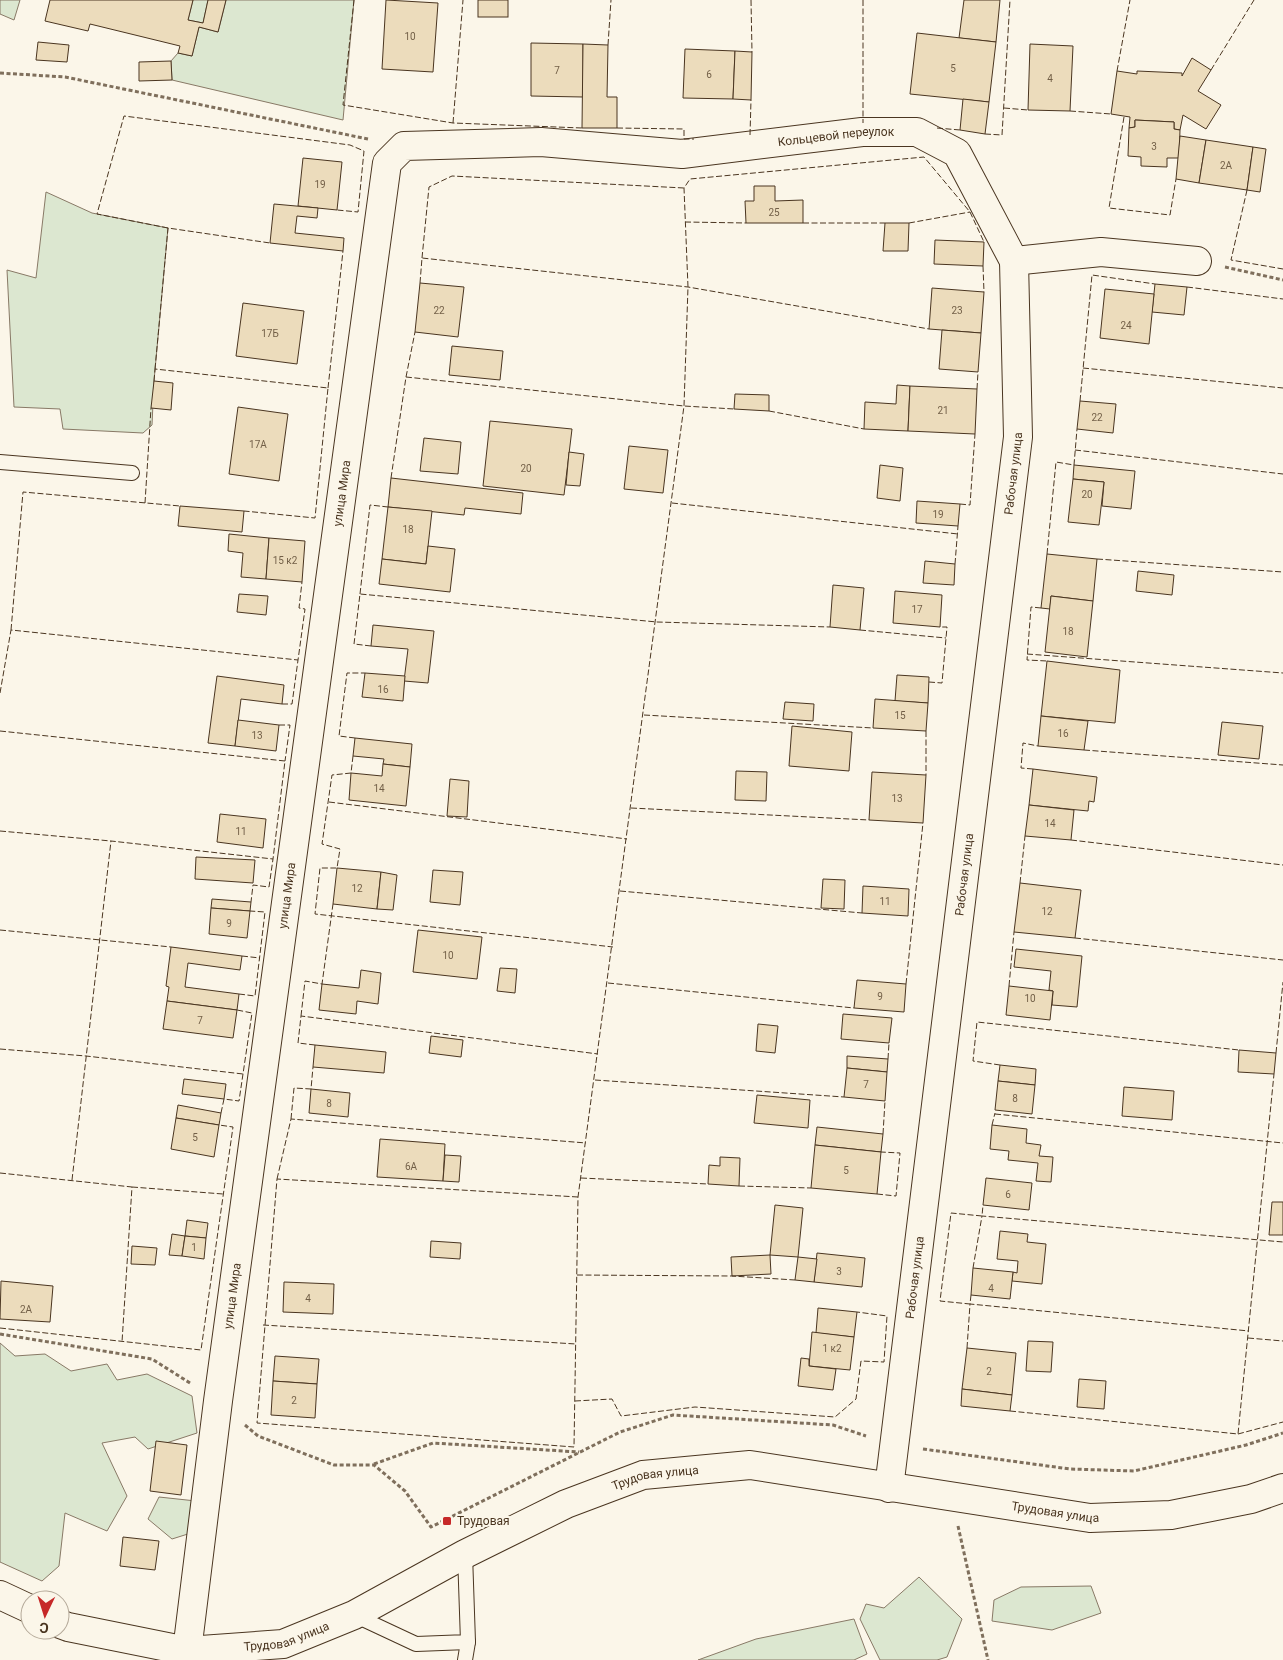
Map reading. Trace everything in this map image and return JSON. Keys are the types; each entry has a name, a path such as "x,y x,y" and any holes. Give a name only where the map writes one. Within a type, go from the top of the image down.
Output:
{"street":[{"name":"Кольцевой переулок","path":"404,146 541,142 682,154 862,132 917,132 957,153 1014,261"},
{"name":"улица Мира","path":"187,1651 218,1401 387,163 404,146"},
{"path":"1014,261 1101,252 1197,261"},
{"name":"Рабочая улица","path":"889,1488 1018,437 1014,261"},
{"name":"Трудовая улица","path":"70,1628 187,1651 283,1644 354,1615 465,1554 566,1504 644,1475 750,1465 952,1498 1099,1518 1171,1515 1251,1499 1283,1488"},
{"path":"0,1595 20,1604"}],"lane":[{"path":"0,462 132,473"},
{"path":"465,1554 468,1642 465,1660"},
{"path":"354,1615 416,1644 468,1642"}],"path":[{"path":"0,73 65,77 404,146"},
{"path":"1197,261 1283,280"},
{"path":"0,1334 152,1359 218,1401 258,1436 334,1465 374,1465 433,1443 579,1452"},
{"path":"374,1465 405,1491 431,1527 620,1432 673,1415 833,1425 894,1444 1070,1469 1134,1471 1246,1445 1283,1433"},
{"path":"952,1498 988,1660"}],"green space":[{"path":"0,0 20,0 14,20 0,14"},
{"path":"193,0 208,0 203,23 188,20"},
{"path":"226,0 354,0 343,120 172,80 171,61 178,53 192,56 199,27 218,32"},
{"path":"46,192 92,213 168,228 154,381 152,425 143,433 63,429 60,409 14,407 7,270 36,278"},
{"path":"0,1343 15,1356 45,1354 71,1371 107,1364 117,1380 147,1374 192,1396 197,1433 148,1449 135,1437 102,1443 127,1496 107,1531 65,1513 59,1566 42,1581 0,1562"},
{"path":"159,1497 196,1501 191,1533 172,1539 148,1519"},
{"path":"919,1577 962,1619 947,1657 937,1660 880,1660 860,1619 866,1604 884,1608"},
{"path":"1091,1586 1101,1613 1052,1630 992,1621 994,1600 1021,1587"},
{"path":"854,1619 867,1654 854,1660 698,1660 756,1639"}],"building":[{"path":"50,0 193,0 188,20 203,23 208,0 226,0 218,32 199,27 192,56 178,53 180,46 90,24 88,31 45,21"},
{"path":"386,0 438,3 433,72 382,69"},
{"path":"478,0 508,0 508,17 478,17"},
{"path":"964,0 1000,0 996,42 959,38"},
{"path":"917,33 996,42 989,102 910,94"},
{"path":"38,42 69,45 67,62 36,60"},
{"path":"531,43 583,44 583,97 531,96"},
{"path":"583,44 608,45 607,97 617,97 617,128 582,128"},
{"path":"1030,44 1073,46 1070,111 1028,110"},
{"path":"685,49 735,51 733,99 683,98"},
{"path":"735,51 752,52 751,100 733,99"},
{"path":"1192,58 1211,70 1198,91 1221,105 1206,129 1183,115 1180,130 1174,129 1174,122 1135,120 1135,127 1129,128 1130,117 1111,114 1117,71 1137,74 1137,71 1182,73 1182,76"},
{"path":"171,61 172,80 139,81 139,62"},
{"path":"963,99 989,102 985,134 960,130"},
{"path":"1135,120 1174,122 1174,129 1180,130 1179,158 1167,158 1167,167 1141,166 1141,157 1128,156 1129,128 1135,127"},
{"path":"1180,136 1206,140 1199,183 1176,179"},
{"path":"1206,140 1253,147 1247,190 1199,183"},
{"path":"1253,147 1266,149 1260,192 1247,190"},
{"path":"303,158 342,162 337,210 298,206"},
{"path":"754,186 775,186 775,201 803,200 803,223 746,223 745,201 754,201"},
{"path":"274,204 318,208 317,218 297,216 295,233 344,238 343,251 270,243"},
{"path":"885,223 909,223 908,251 883,251"},
{"path":"935,240 984,242 983,266 934,264"},
{"path":"420,283 464,287 458,337 415,332"},
{"path":"1155,284 1187,287 1184,315 1152,312"},
{"path":"932,288 984,292 981,333 929,329"},
{"path":"1105,289 1154,294 1149,344 1100,338"},
{"path":"243,303 304,311 297,364 236,356"},
{"path":"942,330 981,333 978,372 939,369"},
{"path":"452,346 503,351 500,380 449,375"},
{"path":"154,381 173,383 171,410 151,408"},
{"path":"897,385 910,386 908,431 864,429 865,402 896,404"},
{"path":"910,386 977,389 975,434 908,431"},
{"path":"735,394 769,395 769,411 734,409"},
{"path":"1080,401 1116,404 1113,433 1077,429"},
{"path":"238,407 288,414 279,481 229,474"},
{"path":"490,421 572,429 564,495 483,486"},
{"path":"424,438 461,442 458,474 420,471"},
{"path":"629,446 668,450 663,493 624,489"},
{"path":"569,452 584,454 580,486 566,485"},
{"path":"880,465 903,468 900,501 877,498"},
{"path":"1074,465 1135,471 1131,509 1102,506 1104,482 1073,479"},
{"path":"391,478 523,493 521,514 465,508 464,515 388,507"},
{"path":"1073,479 1104,482 1099,525 1068,522"},
{"path":"917,501 960,504 958,526 916,523"},
{"path":"180,506 244,511 242,532 178,526"},
{"path":"388,507 432,511 426,564 382,559"},
{"path":"229,534 269,538 266,579 241,577 243,553 228,551"},
{"path":"269,538 305,541 302,582 266,579"},
{"path":"428,546 455,549 450,592 379,584 382,559 426,564"},
{"path":"1047,554 1097,559 1093,601 1051,596 1050,609 1041,608"},
{"path":"925,561 955,564 954,585 923,583"},
{"path":"1138,571 1174,575 1172,595 1136,591"},
{"path":"833,585 864,588 860,630 830,627"},
{"path":"895,591 942,595 940,627 893,623"},
{"path":"239,594 268,596 266,615 237,612"},
{"path":"1051,596 1093,601 1087,657 1045,652"},
{"path":"373,625 434,631 428,683 404,681 408,649 371,646"},
{"path":"1047,661 1120,670 1115,723 1041,716"},
{"path":"365,673 405,676 403,701 362,697"},
{"path":"897,675 929,677 928,703 895,701"},
{"path":"217,676 284,685 282,704 241,699 235,746 208,743"},
{"path":"875,699 928,703 926,731 873,728"},
{"path":"785,702 814,704 813,721 783,719"},
{"path":"1041,716 1088,721 1084,750 1038,746"},
{"path":"238,720 279,725 276,751 235,746"},
{"path":"1222,722 1263,726 1259,759 1218,755"},
{"path":"792,726 852,732 849,771 789,766"},
{"path":"355,738 412,744 410,767 383,764 384,759 353,756"},
{"path":"383,764 410,767 406,806 349,800 351,773 382,776"},
{"path":"1033,769 1097,777 1094,802 1089,801 1088,811 1029,805"},
{"path":"736,771 767,772 766,801 735,800"},
{"path":"872,772 926,775 923,823 869,820"},
{"path":"450,779 469,781 467,817 447,816"},
{"path":"1029,805 1074,810 1071,840 1025,836"},
{"path":"220,814 266,819 263,848 217,842"},
{"path":"196,857 255,860 253,883 195,879"},
{"path":"337,868 381,872 377,909 333,904"},
{"path":"433,870 463,872 460,905 430,902"},
{"path":"381,872 397,875 393,910 377,909"},
{"path":"823,879 845,880 844,909 821,908"},
{"path":"1020,883 1081,890 1075,938 1014,932"},
{"path":"863,886 909,889 908,916 862,913"},
{"path":"212,899 251,902 250,911 211,908"},
{"path":"211,908 250,911 247,938 209,934"},
{"path":"418,930 482,937 477,979 413,972"},
{"path":"171,947 242,956 240,970 188,963 185,987 239,994 237,1010 167,1001 169,987 166,986"},
{"path":"1016,949 1082,956 1077,1007 1052,1005 1053,991 1049,990 1051,971 1014,967"},
{"path":"500,968 517,969 515,993 497,991"},
{"path":"361,970 381,973 378,1004 357,1001 356,1014 319,1010 322,984 359,988"},
{"path":"857,980 906,984 904,1012 854,1008"},
{"path":"1009,986 1053,991 1050,1020 1006,1015"},
{"path":"167,1001 237,1010 233,1038 163,1029"},
{"path":"843,1014 892,1018 889,1043 841,1039"},
{"path":"758,1024 778,1026 775,1053 756,1051"},
{"path":"431,1036 463,1040 461,1057 429,1053"},
{"path":"315,1045 386,1052 384,1073 313,1067"},
{"path":"1239,1050 1276,1053 1274,1074 1238,1072"},
{"path":"847,1056 888,1059 887,1072 847,1068"},
{"path":"1000,1065 1036,1069 1035,1085 998,1081"},
{"path":"847,1068 887,1072 885,1101 844,1097"},
{"path":"184,1079 226,1084 224,1099 182,1094"},
{"path":"998,1081 1035,1085 1032,1114 995,1110"},
{"path":"1124,1087 1174,1091 1172,1120 1122,1116"},
{"path":"311,1089 350,1093 348,1117 309,1113"},
{"path":"757,1095 810,1100 808,1128 754,1123"},
{"path":"178,1105 221,1113 219,1125 176,1118"},
{"path":"176,1118 219,1125 214,1157 171,1149"},
{"path":"992,1125 1027,1129 1026,1143 1041,1145 1039,1156 1053,1157 1051,1182 1036,1181 1038,1163 1008,1160 1009,1151 990,1149"},
{"path":"817,1127 883,1134 881,1152 815,1145"},
{"path":"380,1139 445,1144 443,1181 377,1177"},
{"path":"815,1145 881,1152 877,1194 811,1188"},
{"path":"445,1155 461,1156 459,1182 443,1181"},
{"path":"720,1157 740,1158 739,1186 708,1184 709,1165 720,1166"},
{"path":"986,1178 1032,1183 1029,1210 983,1205"},
{"path":"1272,1202 1283,1202 1283,1235 1269,1235"},
{"path":"775,1205 803,1208 798,1257 770,1255"},
{"path":"187,1220 208,1223 206,1238 185,1236"},
{"path":"1000,1231 1028,1234 1027,1242 1046,1244 1042,1284 1012,1281 1013,1272 1017,1273 1018,1261 997,1259"},
{"path":"172,1234 185,1236 182,1256 169,1255"},
{"path":"185,1236 206,1238 204,1259 182,1256"},
{"path":"431,1241 461,1243 460,1259 430,1257"},
{"path":"132,1246 157,1248 155,1265 131,1264"},
{"path":"817,1253 865,1258 862,1287 814,1282"},
{"path":"770,1255 771,1274 732,1276 731,1257"},
{"path":"798,1257 817,1259 814,1282 795,1280"},
{"path":"973,1268 1013,1272 1010,1299 971,1295"},
{"path":"1,1281 53,1286 50,1322 0,1319"},
{"path":"284,1282 334,1284 333,1314 283,1312"},
{"path":"818,1308 857,1312 854,1337 816,1333"},
{"path":"812,1332 854,1337 850,1370 809,1366"},
{"path":"1028,1341 1053,1342 1051,1372 1026,1371"},
{"path":"967,1348 1016,1353 1012,1395 962,1389"},
{"path":"275,1356 319,1359 317,1384 273,1381"},
{"path":"801,1358 809,1359 809,1366 836,1369 833,1390 798,1386"},
{"path":"1079,1379 1106,1381 1104,1409 1077,1407"},
{"path":"273,1381 317,1384 315,1418 271,1415"},
{"path":"962,1389 1012,1395 1010,1411 961,1406"},
{"path":"156,1441 187,1445 181,1495 150,1491"},
{"path":"123,1537 159,1541 155,1570 120,1566"}],"fence":[{"path":"354,0 343,105 453,123 582,128"},
{"path":"453,123 463,0"},
{"path":"608,45 611,0"},
{"path":"751,0 752,52"},
{"path":"863,0 863,123"},
{"path":"985,134 1002,135 1010,0"},
{"path":"1117,71 1130,0"},
{"path":"1211,70 1254,0"},
{"path":"750,135 751,100"},
{"path":"1004,108 1028,110"},
{"path":"1070,111 1111,114"},
{"path":"168,228 97,214 124,116 350,145 364,151 358,212 337,210"},
{"path":"1124,117 1109,208 1170,215 1176,179"},
{"path":"617,128 684,129 684,139 694,139"},
{"path":"937,128 960,130"},
{"path":"578,1197 277,1179 257,1423 574,1447 578,1197 684,406 688,287 684,188 690,179 924,157 970,212 984,242"},
{"path":"422,258 429,187 452,176 684,188"},
{"path":"1247,190 1231,260 1283,269"},
{"path":"909,223 970,212"},
{"path":"685,222 746,223"},
{"path":"803,223 885,223"},
{"path":"155,369 168,228 270,243"},
{"path":"328,388 343,251"},
{"path":"420,283 422,258 688,287 929,329"},
{"path":"983,266 984,292"},
{"path":"1080,401 1092,275 1155,284"},
{"path":"1187,287 1283,299"},
{"path":"406,377 415,332"},
{"path":"1083,368 1283,388"},
{"path":"154,381 155,369 328,388 315,518 244,511"},
{"path":"977,389 978,372"},
{"path":"391,478 406,377 684,406 734,409"},
{"path":"145,503 151,408"},
{"path":"769,411 864,429"},
{"path":"1047,554 1056,462 1074,465 1077,429"},
{"path":"960,504 970,505 975,434"},
{"path":"1075,450 1283,474"},
{"path":"11,630 23,492 180,506"},
{"path":"672,503 958,534"},
{"path":"360,594 370,505 388,507"},
{"path":"955,564 958,526"},
{"path":"1097,559 1283,572"},
{"path":"282,704 292,704 305,609 299,608 302,582"},
{"path":"371,646 354,644 360,594 657,622 830,627"},
{"path":"1041,608 1031,607 1027,660 1047,661"},
{"path":"929,682 942,683 947,627 940,627"},
{"path":"0,693 11,630 298,660"},
{"path":"860,630 946,638"},
{"path":"1027,654 1283,673"},
{"path":"355,738 339,736 347,673 365,673"},
{"path":"644,715 873,728"},
{"path":"279,725 290,725 285,761"},
{"path":"0,731 285,761 273,859"},
{"path":"926,731 926,775"},
{"path":"1033,769 1021,768 1023,743 1038,746"},
{"path":"1084,750 1283,765"},
{"path":"353,756 351,773 332,775 322,844 340,849 337,868 320,868 315,914 613,947"},
{"path":"329,802 627,839"},
{"path":"631,808 869,820"},
{"path":"906,984 923,823"},
{"path":"0,831 111,841"},
{"path":"1020,883 1025,836"},
{"path":"1071,840 1283,865"},
{"path":"72,1180 111,841 273,859 269,887 253,885 251,902"},
{"path":"620,891 862,913"},
{"path":"301,1016 305,981 322,984 333,904"},
{"path":"239,994 255,996 265,912 250,911"},
{"path":"0,930 171,947"},
{"path":"1009,986 1014,932"},
{"path":"1075,938 1283,960"},
{"path":"242,956 260,958"},
{"path":"1276,1053 1283,982"},
{"path":"608,983 854,1008"},
{"path":"221,1113 224,1099 239,1101 252,1013 237,1010"},
{"path":"315,1045 298,1043 301,1016 598,1054"},
{"path":"1000,1065 973,1061 977,1022 1239,1050"},
{"path":"888,1059 889,1043"},
{"path":"0,1049 86,1056 243,1074"},
{"path":"291,1119 294,1088 311,1089 313,1067"},
{"path":"1010,1411 1238,1434 1274,1074"},
{"path":"595,1080 844,1097"},
{"path":"883,1134 885,1101"},
{"path":"992,1125 995,1113"},
{"path":"995,1114 1283,1143"},
{"path":"277,1179 291,1119 586,1143"},
{"path":"0,1328 201,1350 233,1127 219,1125"},
{"path":"877,1194 896,1196 900,1153 881,1152"},
{"path":"0,1173 132,1187 122,1342"},
{"path":"581,1178 708,1184"},
{"path":"739,1186 811,1188"},
{"path":"132,1187 223,1194"},
{"path":"971,1295 970,1304 940,1301 951,1213 982,1216 983,1205"},
{"path":"973,1268 982,1216 1283,1242"},
{"path":"577,1275 732,1276 795,1280"},
{"path":"967,1348 970,1304 1249,1331"},
{"path":"575,1401 612,1399 621,1416 695,1407 835,1417 856,1399 861,1361 884,1362 887,1316 857,1312"},
{"path":"263,1325 576,1344"},
{"path":"1248,1338 1283,1341"},
{"path":"1238,1434 1283,1422"}],"place":[{"name":"Трудовая","path":"447,1521"}]}
